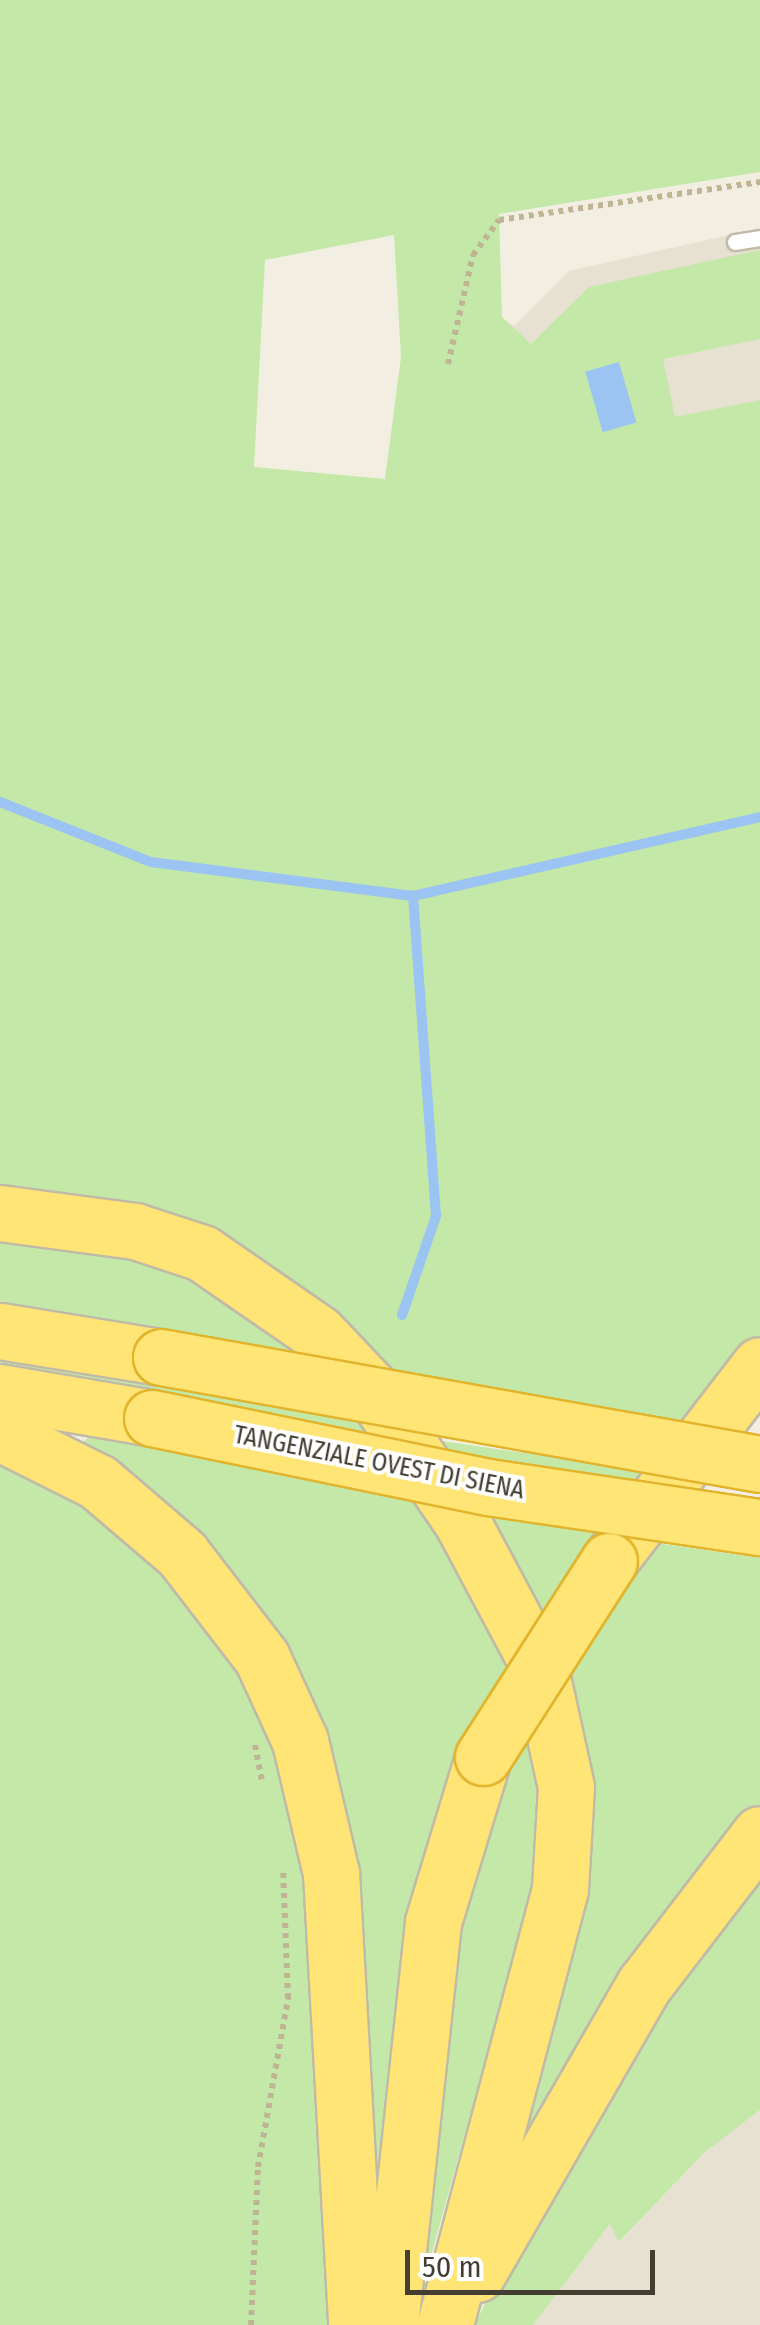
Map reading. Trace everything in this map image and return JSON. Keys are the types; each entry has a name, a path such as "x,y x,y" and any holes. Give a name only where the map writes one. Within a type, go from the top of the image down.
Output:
{"highway":[{"path":"0,1213 185,1246 318,1333 370,1388 462,1522 540,1668 566,1787 560,1889 447,2325"},
{"path":"0,1331 760,1464"},
{"path":"390,2325 431,1936 483,1757 609,1562 760,1365"},
{"name":"TANGENZIALE OVEST DI SIENA","path":"0,1392 152,1418 488,1487 760,1528"},
{"path":"0,1433 98,1482 182,1554 262,1658 300,1741 332,1873 356,2325"},
{"path":"447,2325 604,2048 705,1895 760,1834"}],"lane":[{"path":"736,242 760,238"}],"path":[{"path":"448,364 473,255 499,220 760,182"},
{"path":"256,1740 252,1757 267,1796"},
{"path":"251,2325 258,2167 288,1998 282,1848"}],"shaded area":[{"path":"760,228 760,514 457,365 501,317 514,326 569,271"},
{"path":"760,2110 760,2325 533,2325 611,2223 620,2242 705,2152"}],"green space":[{"path":"0,0 760,0 760,172 499,214 502,317 531,344 589,287 760,250 760,339 663,359 675,417 760,400 760,1341 678,1431 391,1386 345,1336 0,1195","holes":["394,235 401,357 385,479 254,467 265,260"]},
{"path":"0,1234 187,1267 336,1371 0,1309"},
{"path":"0,1353 373,1426 369,1446 0,1374"},
{"path":"94,1432 423,1501 520,1661 378,2266 328,1780 81,1444"},
{"path":"429,1439 647,1471 631,1489 445,1458"},
{"path":"0,1461 107,1518 228,1637 297,1784 342,2325 0,2325"},
{"path":"477,1511 610,1530 547,1621"},
{"path":"643,1541 760,1558 760,1813 495,2188 584,1897 593,1797 568,1649"},
{"path":"532,1706 546,1840 417,2307 453,1903"},
{"path":"760,1857 760,2110 705,2152 619,2242 610,2224 533,2325 475,2325 522,2222"}],"water":[{"path":"619,362 636,423 603,432 585,372"}],"waterway":[{"path":"0,802 151,862 413,896 760,817"},
{"path":"402,1315 436,1216 413,896"}]}
